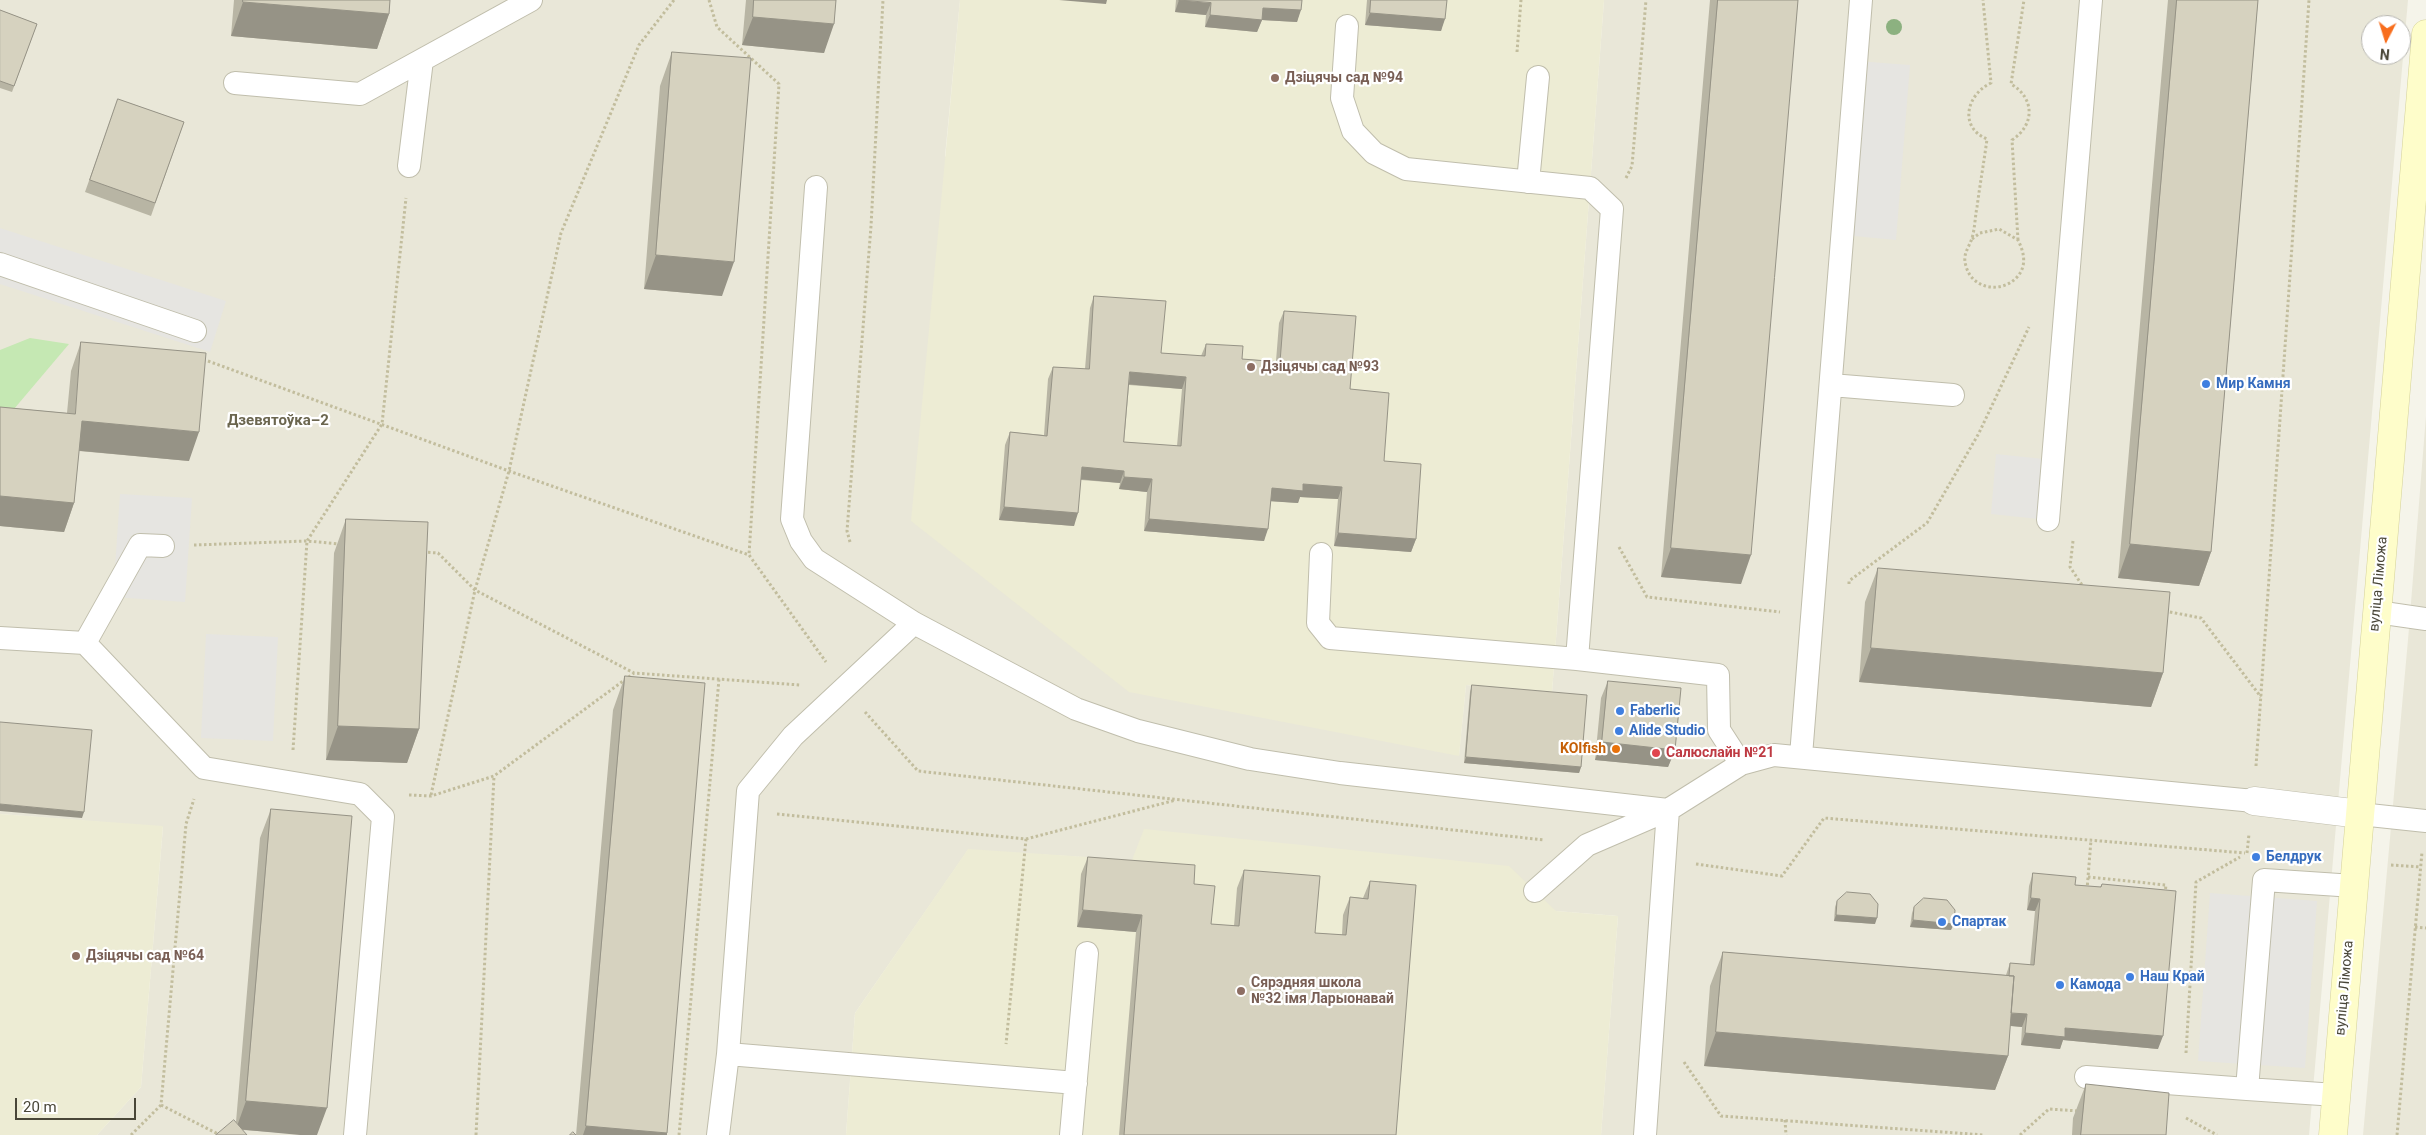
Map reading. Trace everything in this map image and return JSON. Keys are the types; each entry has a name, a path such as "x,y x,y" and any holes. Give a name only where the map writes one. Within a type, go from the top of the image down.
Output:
{"street":[{"name":"вуліца Ліможа","path":"2332,1135 2426,34"},
{"path":"2254,801 2360,814"}],"lane":[{"path":"235,83 360,94 531,0"},
{"path":"1801,756 1862,0"},
{"path":"2048,520 2091,0"},
{"path":"1347,26 1342,98 1353,130 1374,153 1406,169 1590,188 1612,208 1577,659"},
{"path":"409,166 422,60"},
{"path":"1528,182 1538,77"},
{"path":"816,187 792,519 801,541 814,560 914,623 1076,709 1138,731 1240,756 1340,774 1668,810"},
{"path":"0,264 195,331"},
{"path":"1831,385 1953,395"},
{"path":"85,643 140,545 163,546"},
{"path":"1321,554 1318,623 1330,638 1577,659 1718,675 1719,730 1741,764"},
{"path":"2377,612 2426,619"},
{"path":"718,1135 728,1054 748,791 793,736 914,623"},
{"path":"0,638 85,643 204,768 360,794 383,817 355,1135"},
{"path":"1536,891 1588,845 1668,810 1741,764 1774,755 1801,756 2254,801"},
{"path":"1644,1135 1668,810"},
{"path":"2360,814 2425,821"},
{"path":"2247,1089 2264,880 2354,886"},
{"path":"1071,1135 1087,953"},
{"path":"728,1054 1076,1083"},
{"path":"2086,1077 2336,1095"}],"path":[{"path":"634,673 494,776 431,796 475,590 508,471 561,233 640,45 674,0"},
{"path":"206,360 508,471 748,555 779,84 717,27 709,0"},
{"path":"866,592 847,531 871,226 883,0"},
{"path":"1521,0 1514,74 1538,77"},
{"path":"1632,166 1646,0"},
{"path":"1983,0 1991,82 1974,94 1970,104 1972,123 1976,131 1987,139 1972,239 1965,256 1969,274 1976,282 1994,288 2004,286 2019,274 2023,265 2024,255 2018,240 2012,140 2026,127 2030,118 2030,108 2023,93 2012,84 2024,0"},
{"path":"2254,801 2309,0"},
{"path":"291,781 307,541 382,424 409,166"},
{"path":"1972,239 1980,233 1999,229 2018,240"},
{"path":"1848,590 1849,581 1927,523 1979,433 2034,318"},
{"path":"163,546 307,541 344,545"},
{"path":"1618,546 1647,597 1782,612"},
{"path":"419,551 438,553 475,590 634,673 844,688"},
{"path":"2070,567 2085,589"},
{"path":"2164,611 2201,618 2262,698"},
{"path":"679,1135 719,679"},
{"path":"132,1135 161,1105 186,824 204,768"},
{"path":"918,771 1588,845"},
{"path":"476,1135 494,776"},
{"path":"747,811 1026,839 1179,799"},
{"path":"1663,859 1782,876 1824,818 2247,853 2196,882 2184,1084 2185,1118 2217,1135"},
{"path":"2397,1135 2425,821"},
{"path":"1004,1076 1026,839"},
{"path":"2087,894 2091,840"},
{"path":"2387,865 2421,867"},
{"path":"2088,877 2166,885 2165,896"},
{"path":"2088,889 2097,890"},
{"path":"2416,927 2426,928"},
{"path":"1680,1054 1721,1116 1984,1135"},
{"path":"161,1105 220,1135"},
{"path":"2020,1135 2049,1109 2088,1111"},
{"path":"1785,1120 1786,1135"}],"shaded area":[{"path":"0,0 960,0 945,156 1459,755 1466,685 1552,692 1604,0 2408,0 2407,15 2361,15 2361,65 2402,65 2309,1135 1601,1135 1618,916 1556,911 1132,860 968,850 855,1013 846,1135 97,1135 141,1087 163,827 0,814"},
{"name":"Дзіцячы сад №93","path":"960,0 1604,0 1552,692 1466,685 1459,756 1129,692 911,521"},
{"path":"1857,61 1910,65 1896,240 1843,235"},
{"path":"0,228 226,301 210,352 0,284"},
{"path":"2426,416 2426,1135 2363,1135 2408,640"},
{"path":"1996,454 2053,460 2048,520 1991,514"},
{"path":"120,494 192,498 185,602 113,597"},
{"path":"206,634 278,637 273,741 201,738"},
{"name":"Дзіцячы сад №64","path":"0,814 163,826 141,1087 97,1135 0,1135"},
{"name":"Сярэдняя школа №32 імя Ларыонавай","path":"1144,829 1509,866 1556,911 1618,916 1601,1135 846,1135 855,1013 968,849 1132,860"},
{"path":"2210,893 2317,901 2305,1068 2198,1061"}],"green space":[{"path":"30,338 69,344 14,409 0,411 0,350"}],"building":[{"path":"243,0 390,0 389,14 243,2"},
{"path":"754,0 836,0 834,24 753,17"},
{"path":"1179,0 1302,0 1301,10 1263,8 1262,20 1210,15 1211,3"},
{"path":"1371,0 1447,0 1445,19 1370,13"},
{"path":"1718,0 1798,0 1751,555 1671,548"},
{"path":"2177,0 2258,0 2211,552 2130,544"},
{"path":"0,10 37,24 14,86 0,81"},
{"path":"672,52 751,58 734,262 656,255"},
{"path":"118,99 184,122 155,203 90,180"},
{"path":"1094,296 1166,301 1161,353 1205,356 1206,344 1243,346 1242,359 1280,362 1284,311 1356,316 1350,389 1389,393 1384,461 1421,464 1416,539 1338,533 1342,487 1303,484 1303,491 1272,488 1268,529 1149,519 1152,479 1124,477 1124,471 1082,467 1078,513 1004,507 1010,432 1047,436 1053,367 1089,369","holes":["1130,372 1186,377 1181,446 1124,442"]},
{"path":"81,342 206,353 199,432 82,421 74,503 0,496 0,407 75,414"},
{"path":"346,519 428,522 419,729 338,726"},
{"path":"1878,568 2170,592 2163,673 1871,648"},
{"path":"625,676 705,683 667,1133 586,1126"},
{"path":"1608,681 1681,688 1675,750 1602,742"},
{"path":"1472,685 1587,695 1581,767 1466,757"},
{"path":"0,722 92,730 84,812 0,804"},
{"path":"271,809 352,816 327,1108 246,1101"},
{"path":"1088,857 1195,865 1194,884 1215,886 1211,924 1239,926 1244,870 1320,876 1315,933 1346,935 1350,897 1368,899 1370,881 1416,885 1396,1135 1124,1135 1142,915 1083,910"},
{"path":"2033,873 2076,877 2075,885 2101,887 2102,884 2176,891 2163,1036 2065,1028 2065,1037 2025,1033 2027,1014 2011,1013 2014,976 2009,976 2010,963 2034,965 2040,899 2031,898"},
{"path":"1847,892 1870,894 1878,904 1877,918 1836,915 1837,901"},
{"path":"1924,898 1947,900 1955,910 1954,924 1913,920 1914,907"},
{"path":"1723,952 2014,976 2008,1056 1716,1032"},
{"path":"2086,1084 2169,1093 2166,1135 2081,1135"},
{"path":"234,1120 247,1135 216,1135"}],"place":[{"name":"Дзіцячы сад №94","path":"1275,78"},
{"name":"Дзіцячы сад №93","path":"1251,367"},
{"name":"Мир Камня","path":"2206,384"},
{"name":"Faberlic","path":"1620,711"},
{"name":"Alide Studio","path":"1619,731"},
{"name":"KOIfish","path":"1616,749"},
{"name":"Салюслайн №21","path":"1656,753"},
{"name":"Белдрук","path":"2256,857"},
{"name":"Спартак","path":"1942,922"},
{"name":"Дзіцячы сад №64","path":"76,956"},
{"name":"Наш Край","path":"2130,977"},
{"name":"Камода","path":"2060,985"},
{"name":"Сярэдняя школа №32 імя Ларыонавай","path":"1241,991"}],"district":[{"name":"Дзевятоўка–2","path":"278,421"}]}
